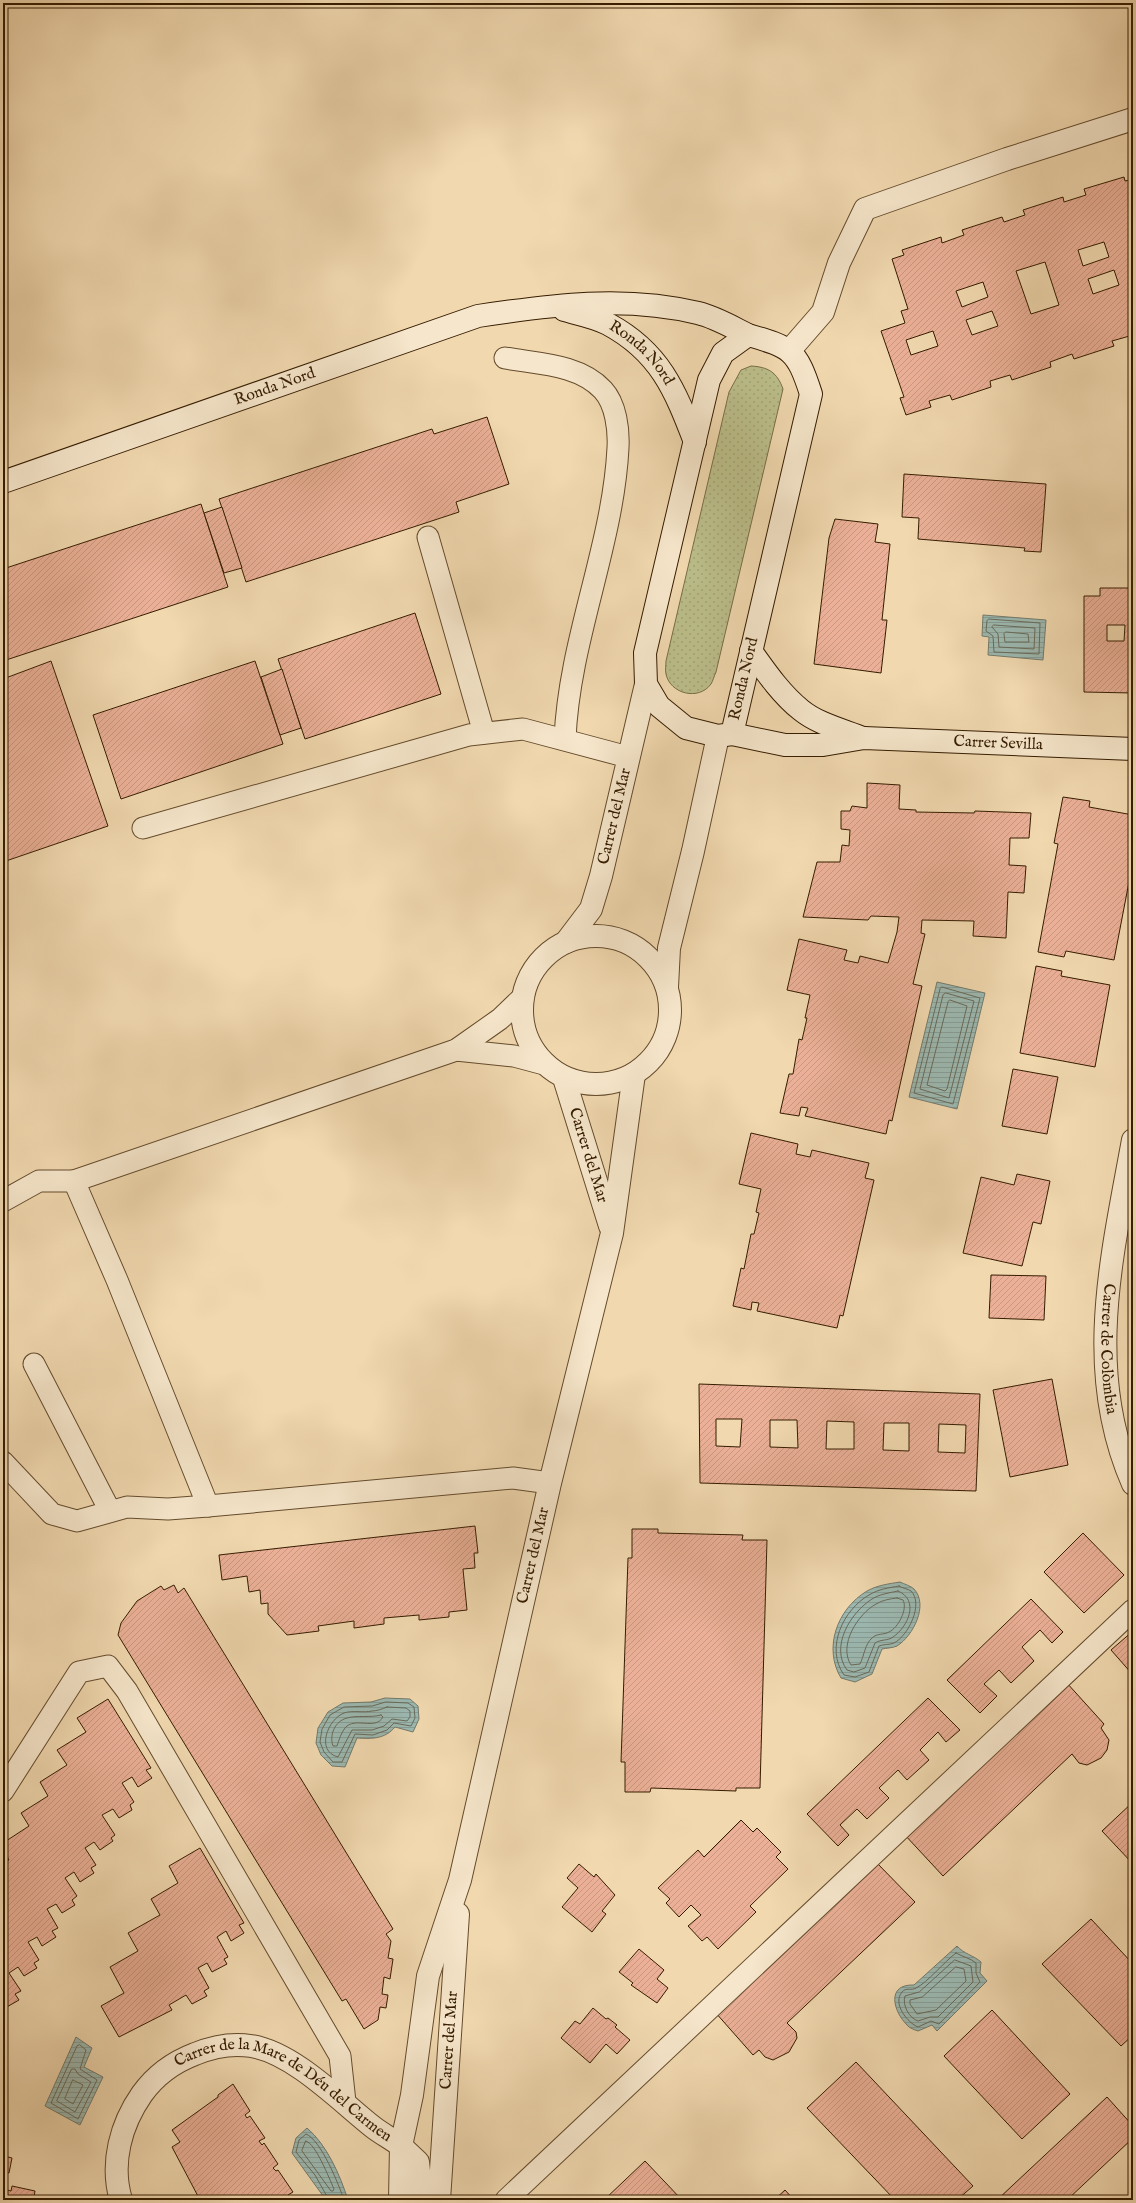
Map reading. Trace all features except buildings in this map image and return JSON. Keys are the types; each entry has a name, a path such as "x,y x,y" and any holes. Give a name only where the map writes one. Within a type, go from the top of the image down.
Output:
{"street":[{"path":"790,350 823,312 839,263 865,209 1008,159 1133,119"},
{"name":"Ronda Nord","path":"3,482 478,316 549,306 619,302 659,306 699,313 748,334 776,343 790,350 804,371 811,394 751,651 725,735 686,728 659,706 646,684 645,653 709,380 723,354 748,334"},
{"name":"Ronda Nord","path":"549,306 607,323 640,345 660,367 677,394 695,442"},
{"name":"Carrer Sevilla","path":"751,651 773,682 802,711 826,724 864,738"},
{"name":"Carrer del Mar","path":"566,942 591,909 646,684"},
{"path":"667,988 656,966 638,948 615,938 590,935 566,942 545,955 529,975 522,998 524,1028 530,1045 544,1064 564,1078 587,1085 611,1083 634,1074 653,1058 665,1037 670,1013 667,988 669,948 693,851 725,735"},
{"name":"Carrer Sevilla","path":"725,735 785,745 823,745 864,738 1133,749"},
{"name":"Carrer del Mar","path":"400,2200 401,2146 412,2095 428,1976 460,1880 550,1483 612,1233 634,1074"},
{"name":"Carrer del Mar","path":"564,1078 612,1233"},
{"name":"Carrer de Colòmbia","path":"1133,1140 1111,1259 1104,1338 1107,1393 1112,1421 1124,1463 1133,1484"},
{"name":"Carrer del Mar","path":"439,2200 460,1880"},
{"name":"Carrer de la Mare de Déu del Carmen","path":"121,2200 116,2170 118,2147 125,2125 135,2104 149,2085 166,2070 185,2058 206,2049 229,2045 251,2046 269,2051 308,2073 374,2127 401,2146"},
{"path":"401,2146 418,2162 422,2200"}],"lane":[{"path":"505,358 561,367 589,377 604,392 615,415 618,447 608,520 574,672 566,721 565,738"},
{"path":"428,537 484,733"},
{"path":"143,828 469,735 523,728 565,738 628,757"},
{"path":"3,1201 39,1181 74,1181 456,1050 500,1019 522,998"},
{"path":"456,1050 514,1056 544,1064"},
{"path":"74,1181 117,1280 208,1506"},
{"path":"34,1364 110,1511"},
{"path":"3,1462 52,1514 77,1521 127,1507 168,1509 208,1506 513,1478 550,1483"},
{"path":"506,2200 1133,1610"},
{"path":"3,1791 79,1672 108,1666 131,1698 340,2056 345,2102"}],"green space":[{"path":"751,366 767,369 778,378 783,389 716,672 711,684 706,689 693,694 686,693 673,686 669,681 666,672 666,661 729,392 741,370"}],"water":[{"path":"983,615 1046,620 1043,660 988,655 989,637 982,636"},
{"path":"937,982 985,993 957,1109 909,1097"},
{"path":"900,1582 914,1589 920,1603 917,1620 909,1635 897,1646 882,1649 872,1674 855,1682 841,1678 833,1654 833,1642 841,1619 848,1608 867,1591 879,1586"},
{"path":"385,1698 410,1699 418,1706 419,1719 413,1732 395,1727 383,1736 357,1738 345,1767 332,1766 321,1755 316,1743 318,1728 328,1712 343,1703 371,1702"},
{"path":"957,1946 981,1962 980,1973 987,1981 937,2031 932,2025 918,2031 911,2028 898,2013 895,1999 896,1994 899,1989 905,1986 914,1985"},
{"path":"76,2037 92,2048 84,2067 103,2077 80,2125 45,2106"},
{"path":"307,2128 327,2152 341,2181 348,2200 326,2200 292,2153 296,2138"}]}
